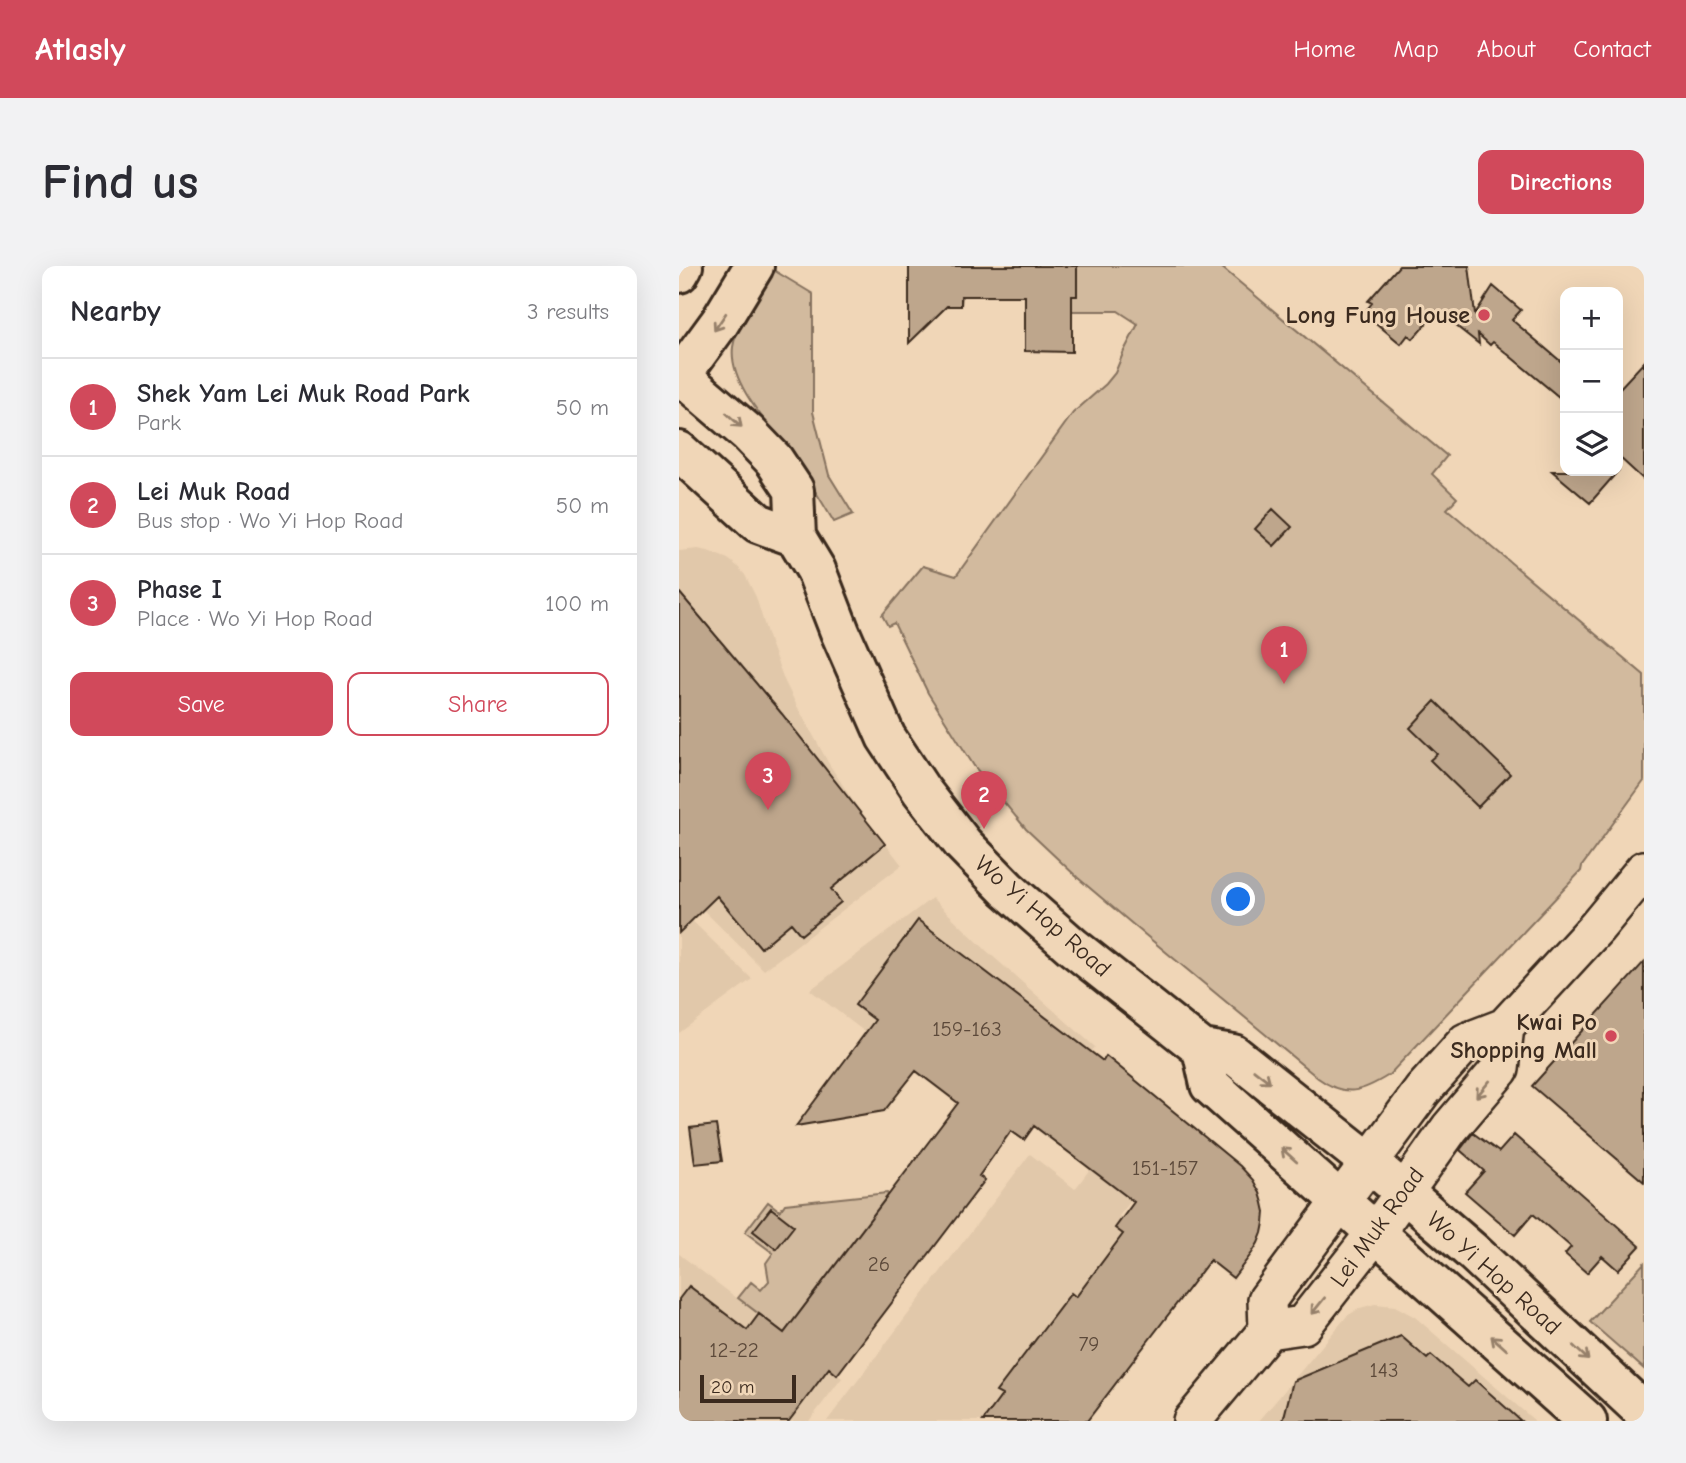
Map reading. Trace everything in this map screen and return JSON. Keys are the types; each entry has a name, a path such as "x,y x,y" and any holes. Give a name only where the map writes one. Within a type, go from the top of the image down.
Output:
{"main road":[{"path":"679,273 683,266"},
{"name":"Wo Yi Hop Road","path":"754,266 720,322 680,376 740,425 774,460 794,490 796,537 816,570 886,737 921,790 963,844 1007,889 1073,947 1202,1049 1233,1054 1369,1162 1474,1252 1644,1412"},
{"path":"679,451 758,523 796,537"},
{"name":"Wo Yi Hop Road","path":"1202,1049 1210,1084 1587,1421"}],"street":[{"name":"Lei Muk Road","path":"1505,1027 1500,1069 1450,1128 1375,1233 1303,1325 1268,1330 1267,1300 1423,1090 1466,1042 1505,1027 1597,927 1644,870"},
{"path":"1192,1421 1268,1330"}],"shaded area":[{"path":"909,266 1220,266 1447,456 1432,474 1457,498 1447,509 1644,675 1644,781 1581,871 1389,1075 1379,1081 1362,1089 1345,1090 1318,1078 1078,878 1026,829 974,766 928,693 894,623 888,626 882,615 923,566 956,576 1073,413 1115,373 1138,324 1118,311 1036,311 1025,296 962,296 961,306 947,306 909,343"},
{"path":"770,268 813,294 813,412 829,475 853,514 834,522 797,462 755,408 733,362 735,338"},
{"path":"698,549 728,559 745,575 756,597 785,682 797,706 829,764 857,807 902,865 764,970 679,886 679,551"},
{"path":"932,898 1095,1047 1024,1140 999,1121 992,1129 810,990"},
{"path":"679,908 752,979 679,1033"},
{"path":"1106,1056 1240,1166 1253,1180 1265,1212 1262,1233 1252,1253 1233,1278 1131,1201 1119,1216 1195,1280 1087,1421 827,1421 1030,1154 1075,1189 1090,1169 1046,1135"},
{"path":"887,1193 784,1333 738,1298 751,1282 761,1290 769,1281 766,1263 773,1253 745,1232 768,1202 780,1211 785,1204"},
{"path":"679,1254 842,1378 809,1421 679,1421"},
{"path":"1644,1263 1644,1369 1590,1322"},
{"path":"1375,1304 1395,1306 1415,1317 1535,1421 1259,1421 1347,1316 1360,1308"}],"building":[{"path":"909,266 1077,266 1077,296 1072,296 1072,352 1025,351 1025,296 961,296 961,306 947,306 909,343"},
{"name":"Long Fung House","path":"1399,266 1469,266 1475,314 1493,286 1521,310 1512,320 1560,361 1560,398 1493,342 1490,345 1478,334 1479,344 1437,311 1413,339 1408,335 1401,344 1364,313 1372,303 1368,301"},
{"path":"1644,362 1644,480 1623,461 1623,385"},
{"path":"1552,471 1560,471 1560,476 1614,476 1590,503"},
{"path":"1273,509 1292,527 1274,546 1255,529"},
{"path":"679,592 782,714 885,844 831,889 841,902 801,935 791,923 761,948 717,896 679,933"},
{"path":"1435,701 1510,774 1478,807 1430,760 1437,754 1410,728"},
{"path":"918,920 1103,1061 1106,1056 1240,1166 1253,1180 1263,1203 1264,1223 1258,1243 1233,1278 1210,1260 1087,1421 983,1421 1002,1395 996,1392 1071,1293 1076,1297 1123,1234 1115,1228 1134,1202 1034,1126 1024,1140 1011,1131 979,1176 985,1180 837,1375 829,1368 789,1421 679,1421 679,1299 689,1286 747,1330 759,1314 784,1333 958,1103 916,1071 884,1111 796,1126 875,1020 855,1005"},
{"name":"Kwai Po Shopping Mall","path":"1644,962 1644,1182 1532,1086"},
{"path":"716,1125 722,1161 695,1164 690,1128"},
{"path":"1473,1133 1499,1152 1514,1135 1640,1246 1618,1270 1602,1256 1587,1273 1565,1254 1571,1247 1533,1214 1515,1235 1465,1192 1484,1171 1460,1150"},
{"path":"771,1208 794,1226 776,1249 753,1231"},
{"path":"1401,1336 1427,1359 1431,1355 1468,1387 1475,1380 1521,1421 1283,1421 1293,1381"}],"place":[{"name":"Long Fung House","path":"1484,315"},
{"name":"Shek Yam Lei Muk Road Park","path":"1284,684"},
{"name":"Phase I","path":"768,810"},
{"name":"Lei Muk Road","path":"984,829"},
{"name":"Kwai Po Shopping Mall","path":"1611,1036"}]}
